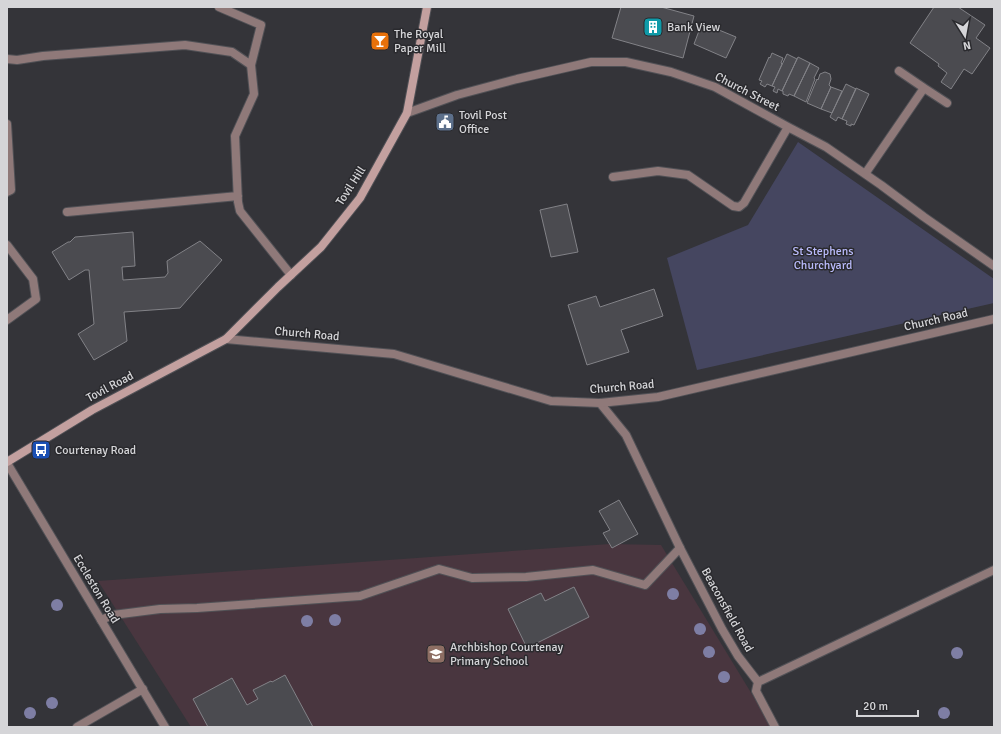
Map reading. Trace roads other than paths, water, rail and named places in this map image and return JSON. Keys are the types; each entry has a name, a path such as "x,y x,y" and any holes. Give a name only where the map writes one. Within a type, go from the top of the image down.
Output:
{"main road":[{"name":"Tovil Hill","path":"226,339 321,247 360,198 407,113 428,7"},
{"name":"Tovil Road","path":"7,463 92,410 226,339"}],"street":[{"path":"219,7 261,25 250,65 254,94 235,136 238,196 240,211 292,275"},
{"path":"7,59 17,60 43,56 185,45 232,52 250,65"},
{"name":"Church Street","path":"407,113 457,96 518,79 591,62 626,62 671,72 715,87 826,147 924,218 994,266"},
{"path":"899,71 947,103"},
{"path":"865,174 924,88"},
{"path":"7,124 11,190 7,192"},
{"path":"613,177 658,171 688,175 733,206 739,207 744,203 788,127"},
{"path":"67,212 238,196"},
{"path":"7,245 33,279 36,299 7,320"},
{"name":"Church Road","path":"226,339 394,354 551,401 600,403 658,397 994,319"},
{"name":"Beaconsfield Road","path":"600,403 626,435 680,548 738,656 758,682"},
{"name":"Eccleston Road","path":"7,463 165,727"},
{"path":"101,620 113,615 160,609 197,608 360,596 439,569 472,578 526,577 593,570 645,585 680,548"},
{"path":"775,727 756,691 758,682 994,570"},
{"path":"77,727 143,688"}],"place":[{"name":"Bank View","path":"653,27"},
{"name":"The Royal Paper Mill","path":"380,41"},
{"name":"Tovil Post Office","path":"445,122"},
{"name":"Courtenay Road","path":"41,450"},
{"name":"Archbishop Courtenay Primary School","path":"436,654"}],"park label":[{"name":"St Stephens Churchyard","path":"823,258"}]}
